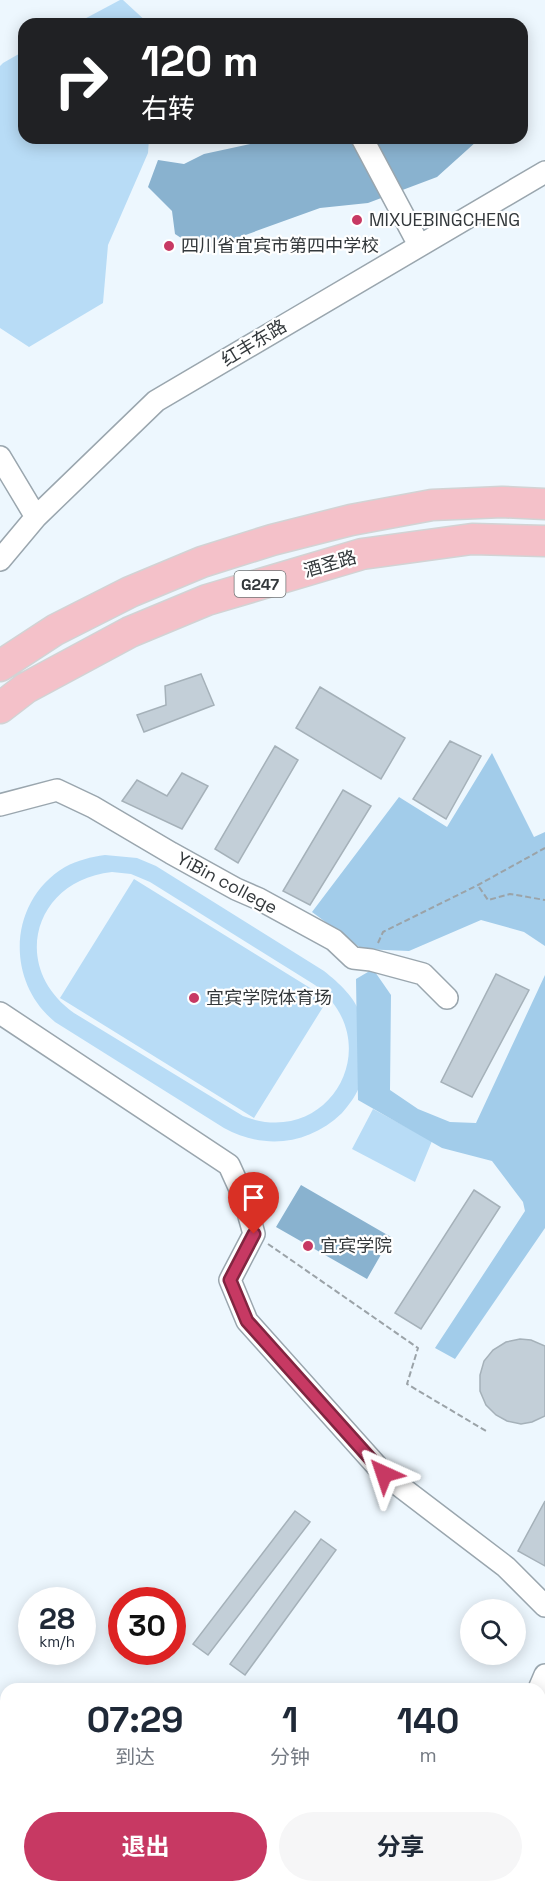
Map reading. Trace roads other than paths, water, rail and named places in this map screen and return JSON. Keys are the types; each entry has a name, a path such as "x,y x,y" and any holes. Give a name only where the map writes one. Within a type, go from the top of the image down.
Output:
{"highway":[{"name":"酒圣路","path":"0,666 56,630 130,592 202,562 272,540 351,520 432,505 502,502 545,504"},
{"name":"酒圣路","path":"0,708 26,688 130,632 207,600 362,554 472,539 545,541"}],"street":[{"path":"365,144 420,246"},
{"name":"红丰东路","path":"0,560 36,518 156,401 545,172"},
{"path":"0,457 36,518"},
{"name":"YiBin college","path":"0,805 57,790 93,807 236,889 334,940 353,958 371,960 423,974 447,998"},
{"path":"0,1013 229,1165 244,1198 254,1234 230,1280 247,1321 384,1474 506,1567 545,1606"}],"place":[{"name":"MIXUEBINGCHENG","path":"357,220"},
{"name":"四川省宜宾市第四中学校","path":"169,246"},
{"name":"宜宾学院体育场","path":"194,998"},
{"name":"宜宾学院","path":"308,1246"}]}
